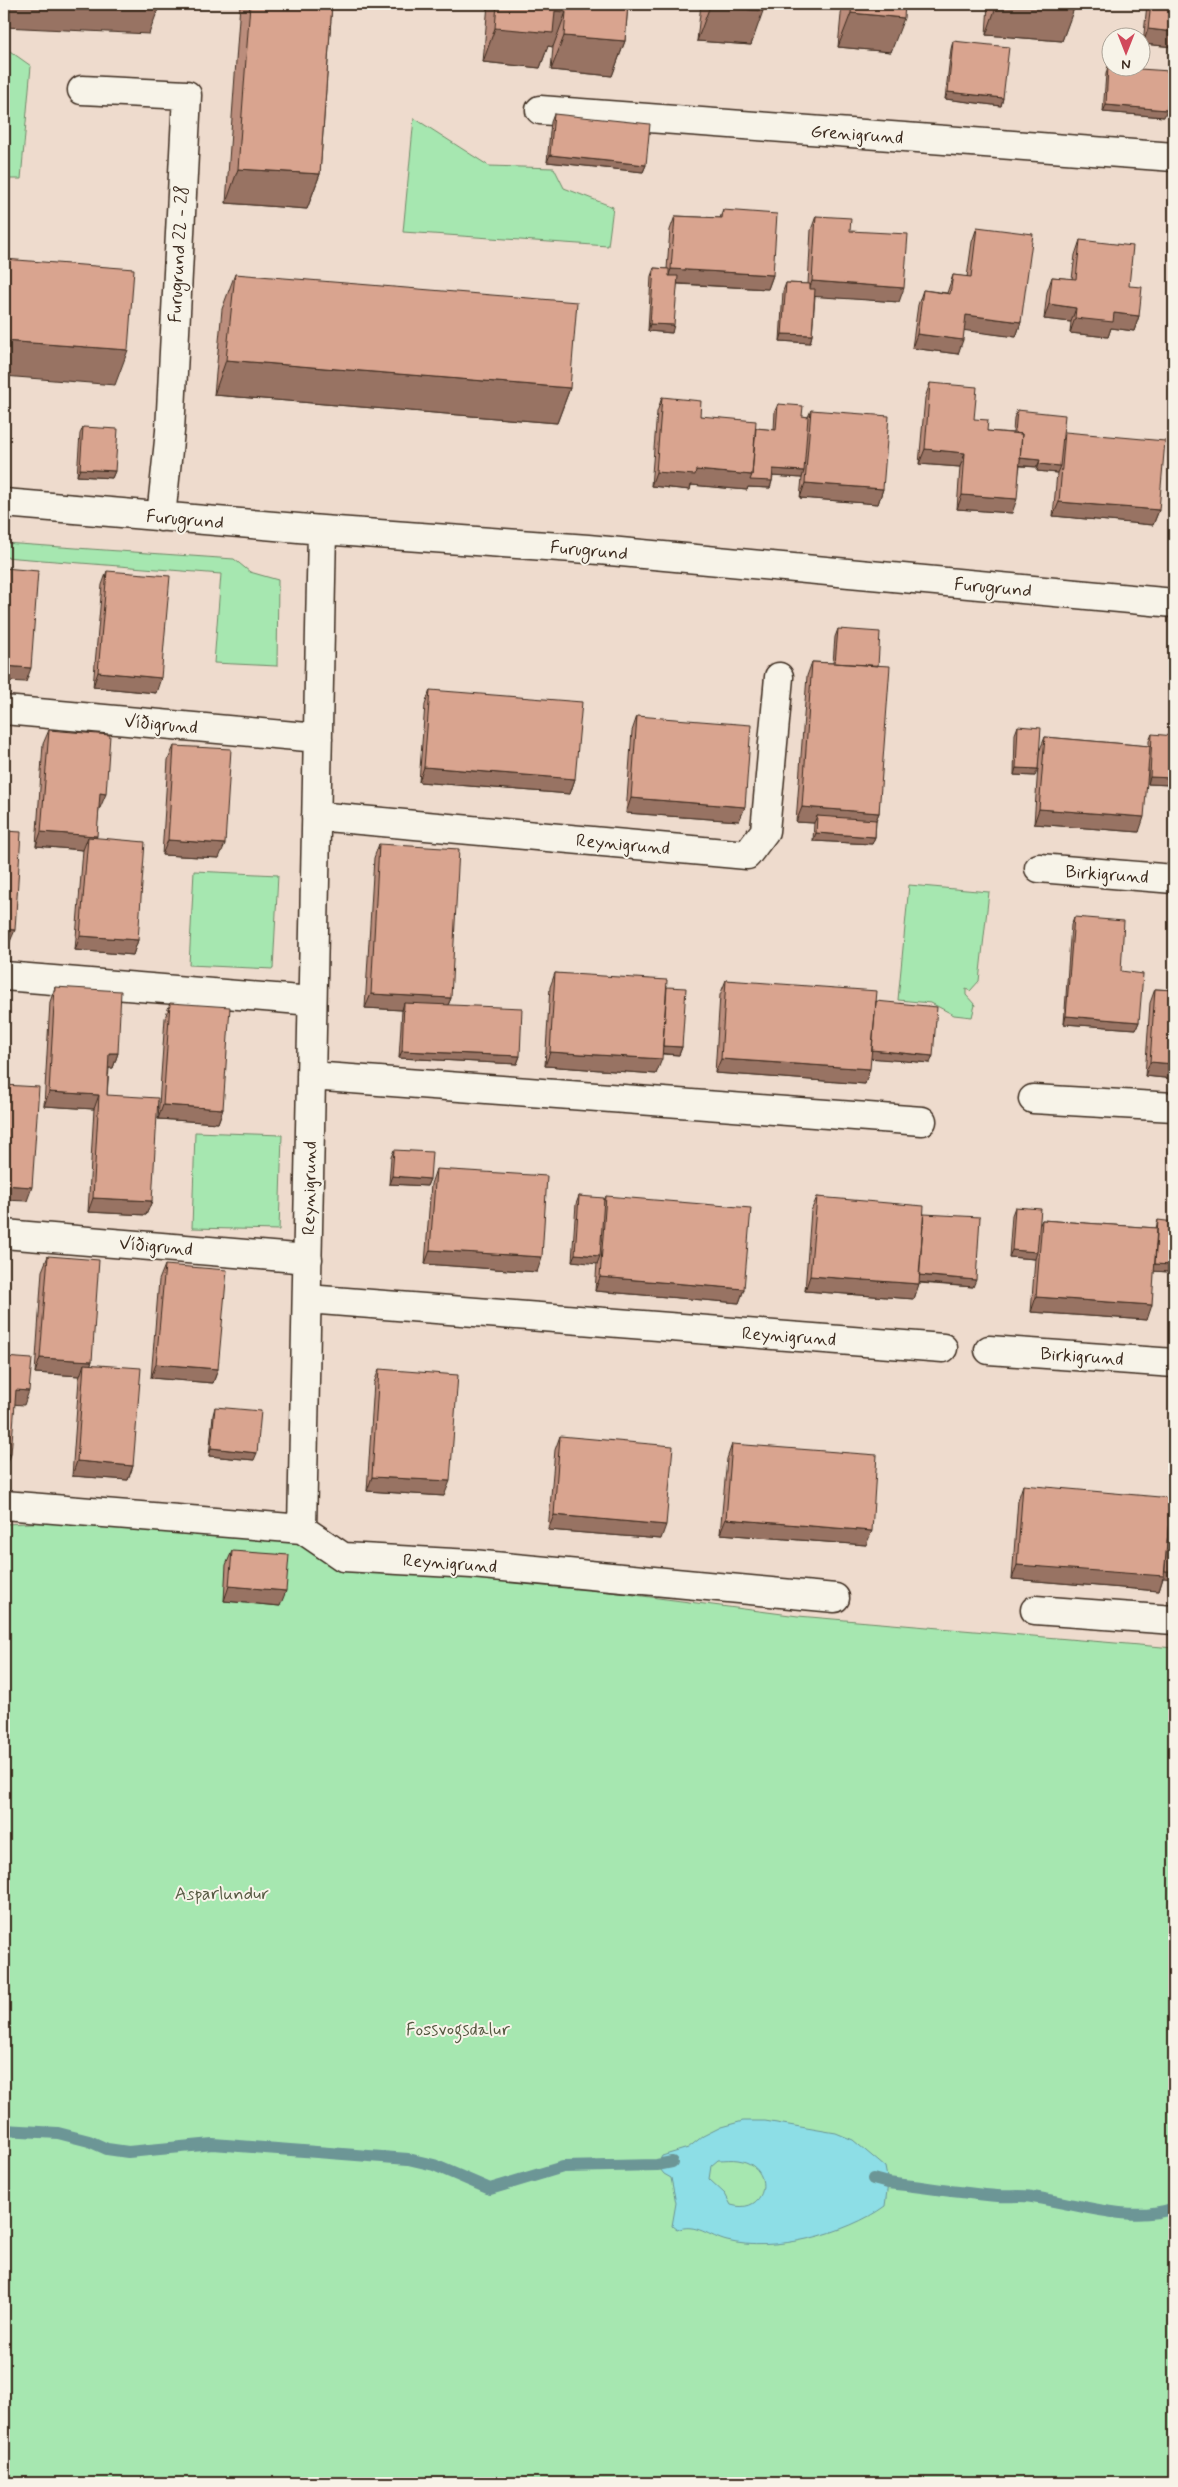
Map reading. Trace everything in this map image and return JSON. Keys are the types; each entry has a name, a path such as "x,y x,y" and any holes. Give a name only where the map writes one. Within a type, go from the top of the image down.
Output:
{"street":[{"name":"Furugrund 22 - 28","path":"82,90 187,95 170,432 161,517"},
{"name":"Grenigrund","path":"540,110 1174,157"},
{"name":"Furugrund","path":"4,503 322,530 588,549 1174,603"},
{"name":"Reynigrund","path":"322,530 302,1529 343,1557 472,1564 835,1598"},
{"name":"Reynigrund","path":"316,816 747,855 766,830 779,677"},
{"name":"Víðigrund","path":"4,710 318,738"},
{"name":"Birkigrund","path":"1039,868 1174,879"},
{"path":"4,976 312,1001"},
{"path":"311,1076 922,1120"},
{"path":"1033,1099 1174,1108"},
{"name":"Víðigrund","path":"4,1234 308,1259"},
{"name":"Reynigrund","path":"307,1299 943,1348"},
{"name":"Birkigrund","path":"989,1350 1174,1363"},
{"path":"4,1505 302,1529"},
{"path":"1035,1610 1174,1620"}],"green space":[{"path":"4,49 7,49 31,66 21,179 4,179"},
{"path":"414,118 489,166 554,168 564,188 613,207 608,246 403,232"},
{"path":"4,543 234,559 250,572 278,580 277,666 214,663 221,574 4,557"},
{"path":"194,871 278,875 273,969 189,965"},
{"path":"909,885 989,892 979,981 970,991 966,989 966,995 975,1005 972,1017 954,1015 931,1003 898,1000"},
{"path":"195,1132 282,1135 279,1230 192,1228"},
{"name":"Fossvogsdalur","path":"161,1518 292,1530 378,1562 798,1616 1174,1648 1174,2483 4,2483 4,1524"}],"water":[{"path":"743,2121 765,2121 836,2133 853,2140 885,2167 888,2183 885,2206 851,2225 830,2233 787,2243 745,2244 727,2241 696,2229 684,2228 677,2230 672,2226 676,2203 671,2178 664,2174 657,2165 662,2156 688,2148 703,2136 721,2127","holes":["718,2160 738,2160 750,2164 758,2171 763,2189 753,2203 743,2206 731,2205 725,2194 709,2179 711,2166"]}],"building":[{"path":"250,4 332,4 320,174 238,169"},
{"path":"497,4 628,4 625,41 564,36 566,12 555,11 553,33 495,28"},
{"path":"710,4 764,4 763,11 710,6"},
{"path":"852,4 905,4 904,18 851,13"},
{"path":"1042,4 1075,4 1075,6"},
{"path":"1151,4 1174,4 1174,32 1148,28"},
{"path":"953,41 1009,47 1003,98 948,92"},
{"path":"1150,70 1170,71 1167,110 1106,105 1107,78 1150,78"},
{"path":"554,114 650,124 646,165 550,155"},
{"path":"723,210 777,214 773,275 671,269 675,216 722,218"},
{"path":"816,216 851,218 850,231 908,234 904,288 812,281"},
{"path":"977,227 1033,234 1021,322 966,315 963,340 917,334 923,290 950,294 953,275 971,277"},
{"path":"1080,240 1133,246 1129,286 1142,287 1139,316 1114,313 1113,322 1075,318 1076,308 1049,304 1052,277 1076,279"},
{"path":"4,259 134,269 128,350 4,341"},
{"path":"654,268 669,269 669,276 678,276 674,325 650,324"},
{"path":"235,274 577,302 570,388 226,360"},
{"path":"786,283 810,284 810,289 815,289 812,335 782,334"},
{"path":"930,383 977,387 974,419 988,420 987,431 1022,434 1017,499 962,495 965,453 925,449"},
{"path":"662,397 701,401 700,416 756,421 752,475 696,470 695,475 656,472"},
{"path":"778,404 803,406 802,416 808,417 804,471 773,469 772,481 750,480 756,428 776,430"},
{"path":"811,410 889,416 883,489 805,483"},
{"path":"1017,410 1065,415 1060,466 1039,464 1040,460 1020,458 1022,434 1015,433"},
{"path":"83,427 118,429 115,471 80,469"},
{"path":"1065,432 1165,441 1159,510 1059,502"},
{"path":"4,568 38,571 31,668 4,666"},
{"path":"107,571 170,576 161,678 98,672"},
{"path":"838,629 880,632 878,666 835,663"},
{"path":"812,662 890,666 879,813 802,807"},
{"path":"430,690 582,702 575,779 424,767"},
{"path":"637,716 751,725 745,807 631,798"},
{"path":"1018,726 1041,728 1038,769 1016,768"},
{"path":"49,730 110,735 106,794 100,793 97,836 41,832"},
{"path":"1152,734 1174,736 1173,778 1150,777"},
{"path":"1045,737 1150,746 1144,817 1039,809"},
{"path":"174,746 231,749 225,844 168,840"},
{"path":"817,816 876,820 875,837 816,833"},
{"path":"4,831 21,832 15,930 4,929"},
{"path":"88,837 145,842 138,940 80,936"},
{"path":"379,844 459,849 451,998 371,994"},
{"path":"1074,917 1124,921 1121,971 1143,974 1139,1022 1066,1016"},
{"path":"555,973 667,980 662,1059 550,1052"},
{"path":"726,980 877,991 870,1069 721,1059"},
{"path":"55,987 121,991 118,1053 109,1053 107,1095 158,1098 152,1201 93,1198 99,1095 49,1092"},
{"path":"667,987 686,988 682,1047 663,1046"},
{"path":"1155,989 1174,990 1174,1064 1150,1062"},
{"path":"876,1001 937,1007 933,1056 872,1050"},
{"path":"170,1003 230,1007 223,1109 163,1105"},
{"path":"404,1003 522,1008 520,1056 402,1051"},
{"path":"4,1085 39,1087 32,1187 4,1185"},
{"path":"394,1150 432,1152 430,1179 392,1176"},
{"path":"436,1169 547,1176 542,1257 430,1250"},
{"path":"579,1196 604,1198 600,1256 575,1254"},
{"path":"606,1196 751,1208 744,1289 600,1277"},
{"path":"817,1197 924,1206 919,1284 810,1276"},
{"path":"1015,1207 1041,1209 1037,1252 1012,1250"},
{"path":"924,1214 980,1217 976,1280 919,1275"},
{"path":"1042,1220 1157,1228 1152,1305 1036,1297"},
{"path":"1158,1220 1174,1222 1172,1265 1155,1264"},
{"path":"48,1256 99,1260 92,1361 40,1358"},
{"path":"165,1265 227,1270 218,1369 156,1364"},
{"path":"4,1357 32,1359 29,1391 16,1390 11,1454 4,1454"},
{"path":"84,1364 141,1368 133,1466 77,1461"},
{"path":"379,1369 458,1375 450,1481 372,1477"},
{"path":"215,1407 261,1411 257,1453 211,1448"},
{"path":"560,1436 673,1446 666,1525 554,1515"},
{"path":"732,1444 877,1455 872,1531 726,1519"},
{"path":"1023,1485 1171,1498 1164,1576 1017,1565"},
{"path":"1170,1505 1174,1505 1174,1571 1165,1571"},
{"path":"232,1551 289,1555 286,1591 229,1586"}],"waterway":[{"path":"4,2130 58,2133 89,2141 107,2149 128,2152 213,2144 408,2159 434,2165 490,2189 563,2167 657,2165 672,2162"},
{"path":"873,2179 888,2183 970,2193 1032,2197 1122,2213 1140,2214 1174,2208"}],"park label":[{"name":"Asparlundur","path":"222,1893"}]}
